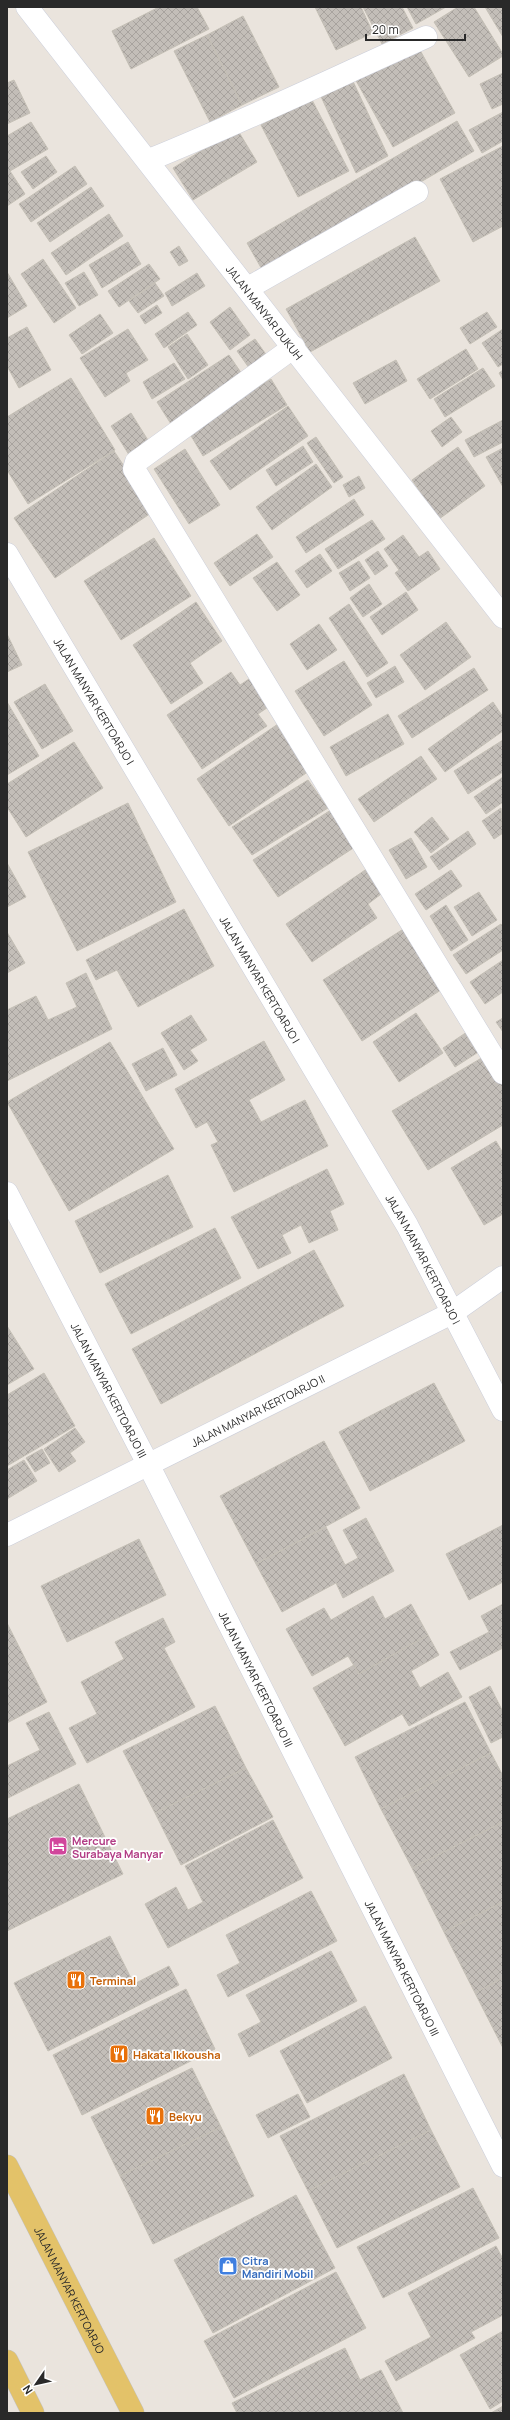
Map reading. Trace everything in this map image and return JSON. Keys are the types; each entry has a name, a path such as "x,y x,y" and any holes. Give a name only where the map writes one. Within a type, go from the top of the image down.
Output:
{"main road":[{"name":"JALAN MANYAR KERTOARJO","path":"7,2166 133,2413"},
{"path":"7,2361 33,2413"}],"street":[{"name":"JALAN MANYAR DUKUH","path":"27,7 149,160 503,617"},
{"path":"149,160 229,128 310,88 426,37"},
{"path":"248,288 417,192"},
{"path":"294,347 136,462 134,469 503,1073"},
{"name":"JALAN MANYAR KERTOARJO I","path":"7,554 407,1225 503,1410"},
{"name":"JALAN MANYAR KERTOARJO III","path":"7,1193 148,1464 503,2166"},
{"name":"JALAN MANYAR KERTOARJO II","path":"7,1534 452,1312 503,1277"}],"building":[{"path":"159,7 197,7 209,29 131,69 112,31"},
{"path":"315,7 361,7 373,33 336,50"},
{"path":"363,7 402,7 413,28 382,44"},
{"path":"407,7 446,7 416,24"},
{"path":"458,7 474,7 503,54 503,56 469,77 434,22"},
{"path":"485,7 503,7 503,37"},
{"path":"243,16 279,87 242,105 207,35"},
{"path":"207,35 242,105 210,122 174,51"},
{"path":"416,43 455,113 393,147 354,77"},
{"path":"503,73 503,104 492,109 480,84"},
{"path":"350,75 388,156 356,173 318,90"},
{"path":"14,80 30,113 7,124 7,83"},
{"path":"311,98 349,171 298,197 261,125"},
{"path":"503,112 503,141 482,153 469,130"},
{"path":"457,121 474,151 264,273 247,243"},
{"path":"31,122 48,149 10,171 25,194 7,206 7,136"},
{"path":"237,129 257,162 193,200 173,168"},
{"path":"503,146 503,226 473,242 440,179"},
{"path":"46,156 57,172 33,189 21,172"},
{"path":"75,166 87,184 31,222 19,204"},
{"path":"91,187 104,206 50,242 37,223"},
{"path":"109,214 123,236 66,275 51,253"},
{"path":"415,237 440,281 310,352 286,309"},
{"path":"128,242 141,264 102,288 89,265"},
{"path":"179,246 188,261 179,266 170,252"},
{"path":"43,259 76,308 54,323 21,274"},
{"path":"149,264 160,279 119,307 108,291"},
{"path":"7,272 27,306 7,318"},
{"path":"84,272 98,295 79,306 65,283"},
{"path":"197,273 205,286 172,306 165,293"},
{"path":"155,283 164,296 138,313 129,301"},
{"path":"157,305 162,313 145,324 140,316"},
{"path":"230,307 250,335 230,350 210,322"},
{"path":"188,312 197,325 164,348 155,334"},
{"path":"487,312 497,327 470,344 460,328"},
{"path":"100,314 113,333 82,354 69,335"},
{"path":"27,327 51,370 19,388 7,366 7,338"},
{"path":"128,329 148,360 126,373 130,381 105,397 80,358"},
{"path":"503,329 503,364 498,367 482,343"},
{"path":"187,334 208,365 188,379 168,347"},
{"path":"255,339 270,360 252,372 237,351"},
{"path":"466,349 478,369 430,399 417,379"},
{"path":"229,355 244,377 171,424 157,402"},
{"path":"396,360 407,381 365,404 353,383"},
{"path":"174,363 185,379 152,399 143,382"},
{"path":"483,368 495,386 445,417 434,399"},
{"path":"503,370 503,380 499,373"},
{"path":"71,378 115,450 28,504 7,470 7,417"},
{"path":"271,379 287,405 203,456 187,429"},
{"path":"288,406 308,436 230,490 210,461"},
{"path":"131,413 151,445 131,458 111,426"},
{"path":"451,417 462,432 442,447 431,431"},
{"path":"503,420 503,442 474,457 465,440"},
{"path":"316,437 343,477 334,483 307,443"},
{"path":"303,446 313,462 276,486 266,470"},
{"path":"458,447 485,486 439,519 412,480"},
{"path":"503,448 503,487 486,457"},
{"path":"185,449 220,505 189,524 154,469"},
{"path":"114,451 154,511 55,578 14,518"},
{"path":"316,464 332,487 272,530 256,507"},
{"path":"359,476 365,488 349,497 343,485"},
{"path":"354,499 364,515 306,553 296,537"},
{"path":"372,520 385,539 338,569 325,549"},
{"path":"257,534 273,557 230,586 214,563"},
{"path":"403,535 419,557 428,551 440,569 408,591 395,573 399,570 384,549"},
{"path":"154,538 191,596 121,640 84,581"},
{"path":"378,551 388,566 375,575 365,560"},
{"path":"320,554 332,571 307,588 295,571"},
{"path":"359,561 370,578 350,591 339,573"},
{"path":"277,562 300,595 277,611 253,578"},
{"path":"369,584 382,604 363,617 350,598"},
{"path":"406,592 418,610 382,635 370,617"},
{"path":"196,602 222,641 190,663 203,683 171,704 133,645"},
{"path":"349,604 388,663 367,677 329,618"},
{"path":"446,622 471,657 425,690 400,655"},
{"path":"319,624 337,650 307,670 290,644"},
{"path":"7,634 22,665 7,672"},
{"path":"344,661 372,705 324,736 295,691"},
{"path":"395,666 404,682 376,698 367,683"},
{"path":"474,668 488,690 412,738 398,716"},
{"path":"231,672 240,685 255,675 274,703 258,714 267,726 202,769 167,715"},
{"path":"45,684 73,731 42,749 14,702"},
{"path":"7,702 39,756 7,775"},
{"path":"493,702 503,717 503,731 445,772 428,749"},
{"path":"388,714 404,744 346,776 330,747"},
{"path":"281,722 312,769 229,826 197,779"},
{"path":"503,740 503,772 468,794 454,771"},
{"path":"74,742 103,788 26,837 7,807 7,784"},
{"path":"421,756 437,779 374,822 358,799"},
{"path":"503,777 503,802 486,814 474,797"},
{"path":"308,780 328,808 252,855 232,827"},
{"path":"128,803 176,902 77,951 28,852"},
{"path":"334,808 358,845 278,897 253,860"},
{"path":"501,808 503,833 494,839 482,821"},
{"path":"432,817 449,839 431,853 414,832"},
{"path":"468,831 476,844 439,870 430,857"},
{"path":"411,838 427,867 406,879 389,850"},
{"path":"7,863 26,897 7,907"},
{"path":"371,866 389,888 368,904 377,918 312,962 286,924"},
{"path":"451,870 462,886 426,910 415,894"},
{"path":"479,892 497,920 472,936 454,907"},
{"path":"446,905 468,940 451,951 430,916"},
{"path":"184,909 214,966 138,1007 117,970 96,980 86,960"},
{"path":"501,924 503,927 503,950 466,974 453,955"},
{"path":"405,928 444,988 362,1041 323,980"},
{"path":"7,932 25,963 7,973"},
{"path":"503,960 503,992 485,1004 470,982"},
{"path":"86,973 112,1029 7,1081 7,1010 36,996 48,1020 77,1007 66,983"},
{"path":"416,1013 443,1053 399,1082 373,1042"},
{"path":"191,1015 207,1040 190,1050 198,1061 184,1070 161,1033"},
{"path":"503,1018 503,1032 496,1022"},
{"path":"467,1032 480,1051 455,1067 443,1048"},
{"path":"264,1041 285,1080 249,1100 261,1122 305,1100 328,1146 234,1192 211,1145 218,1142 207,1122 196,1128 175,1089"},
{"path":"110,1042 174,1149 69,1211 7,1102"},
{"path":"163,1048 177,1075 146,1091 132,1064"},
{"path":"490,1053 503,1075 503,1125 428,1170 392,1111"},
{"path":"496,1141 503,1153 503,1214 484,1225 451,1168"},
{"path":"327,1169 344,1204 330,1211 338,1230 309,1243 301,1225 282,1235 291,1253 258,1269 231,1217"},
{"path":"168,1175 193,1227 100,1273 75,1221"},
{"path":"215,1228 241,1278 131,1334 105,1284"},
{"path":"314,1250 344,1306 161,1404 132,1349"},
{"path":"7,1326 34,1369 7,1385"},
{"path":"44,1373 75,1426 7,1466 7,1395"},
{"path":"434,1383 465,1441 370,1491 339,1432"},
{"path":"75,1428 85,1442 70,1453 76,1461 59,1472 44,1449"},
{"path":"324,1441 360,1508 256,1564 220,1496"},
{"path":"42,1449 50,1463 35,1472 26,1458"},
{"path":"24,1460 37,1481 7,1499 7,1470"},
{"path":"366,1518 394,1571 343,1598 336,1583 282,1612 256,1564 326,1527 345,1565 358,1558 343,1530"},
{"path":"503,1525 503,1582 469,1600 446,1554"},
{"path":"139,1539 166,1595 67,1642 41,1586"},
{"path":"373,1596 385,1619 411,1604 428,1635 359,1674 348,1656 312,1676 286,1629 324,1608 331,1620"},
{"path":"503,1604 503,1648 460,1670 450,1652 489,1632 481,1616"},
{"path":"163,1618 175,1642 164,1648 195,1707 87,1763 69,1728 97,1714 81,1682 124,1659 115,1642"},
{"path":"7,1623 47,1702 7,1723"},
{"path":"428,1635 439,1655 411,1671 420,1688 448,1672 462,1697 409,1726 402,1714 345,1746 313,1688 354,1665 359,1674"},
{"path":"490,1686 503,1712 503,1737 491,1743 469,1697"},
{"path":"465,1702 491,1753 381,1809 355,1757"},
{"path":"215,1706 246,1768 155,1813 123,1751"},
{"path":"49,1712 76,1764 8,1798 7,1766 40,1750 26,1723"},
{"path":"491,1753 503,1776 503,1822 412,1868 381,1809"},
{"path":"246,1768 273,1817 181,1865 155,1813"},
{"name":"Mercure Surabaya Manyar","path":"79,1784 123,1874 7,1931 7,1819"},
{"path":"273,1820 303,1878 168,1948 145,1904 176,1887 188,1910 203,1902 185,1866"},
{"path":"503,1822 503,1902 444,1932 412,1868"},
{"path":"311,1891 337,1941 228,1997 217,1975 240,1963 226,1935"},
{"path":"503,1902 503,1978 475,1993 444,1932"},
{"path":"110,1936 134,1984 169,1966 179,1985 48,2051 14,1983"},
{"path":"331,1951 357,2001 249,2057 238,2034 261,2022 246,1995"},
{"path":"503,1978 503,2048 475,1993"},
{"path":"186,1989 215,2049 82,2115 53,2055"},
{"path":"365,2006 392,2058 307,2103 280,2051"},
{"path":"192,2068 221,2127 120,2176 91,2117"},
{"path":"404,2074 431,2130 308,2191 280,2136"},
{"path":"298,2094 310,2117 268,2138 256,2115"},
{"path":"221,2127 254,2196 153,2244 120,2176"},
{"path":"431,2130 460,2187 337,2248 308,2191"},
{"path":"473,2188 499,2238 383,2298 357,2247"},
{"path":"296,2195 335,2268 213,2333 174,2260"},
{"path":"496,2246 503,2259 503,2315 471,2332 475,2338 396,2381 385,2361 431,2337 408,2293"},
{"path":"336,2272 366,2328 234,2398 204,2341"},
{"path":"503,2331 503,2401 490,2409 460,2355"},
{"path":"345,2348 360,2380 381,2370 403,2413 237,2413 232,2403"},
{"path":"503,2406 503,2413 491,2413"}],"place":[{"name":"Mercure Surabaya Manyar","path":"58,1846"},
{"name":"Terminal","path":"76,1980"},
{"name":"Hakata Ikkousha","path":"119,2054"},
{"name":"Bekyu","path":"155,2116"},
{"name":"Citra Mandiri Mobil","path":"228,2266"}]}
